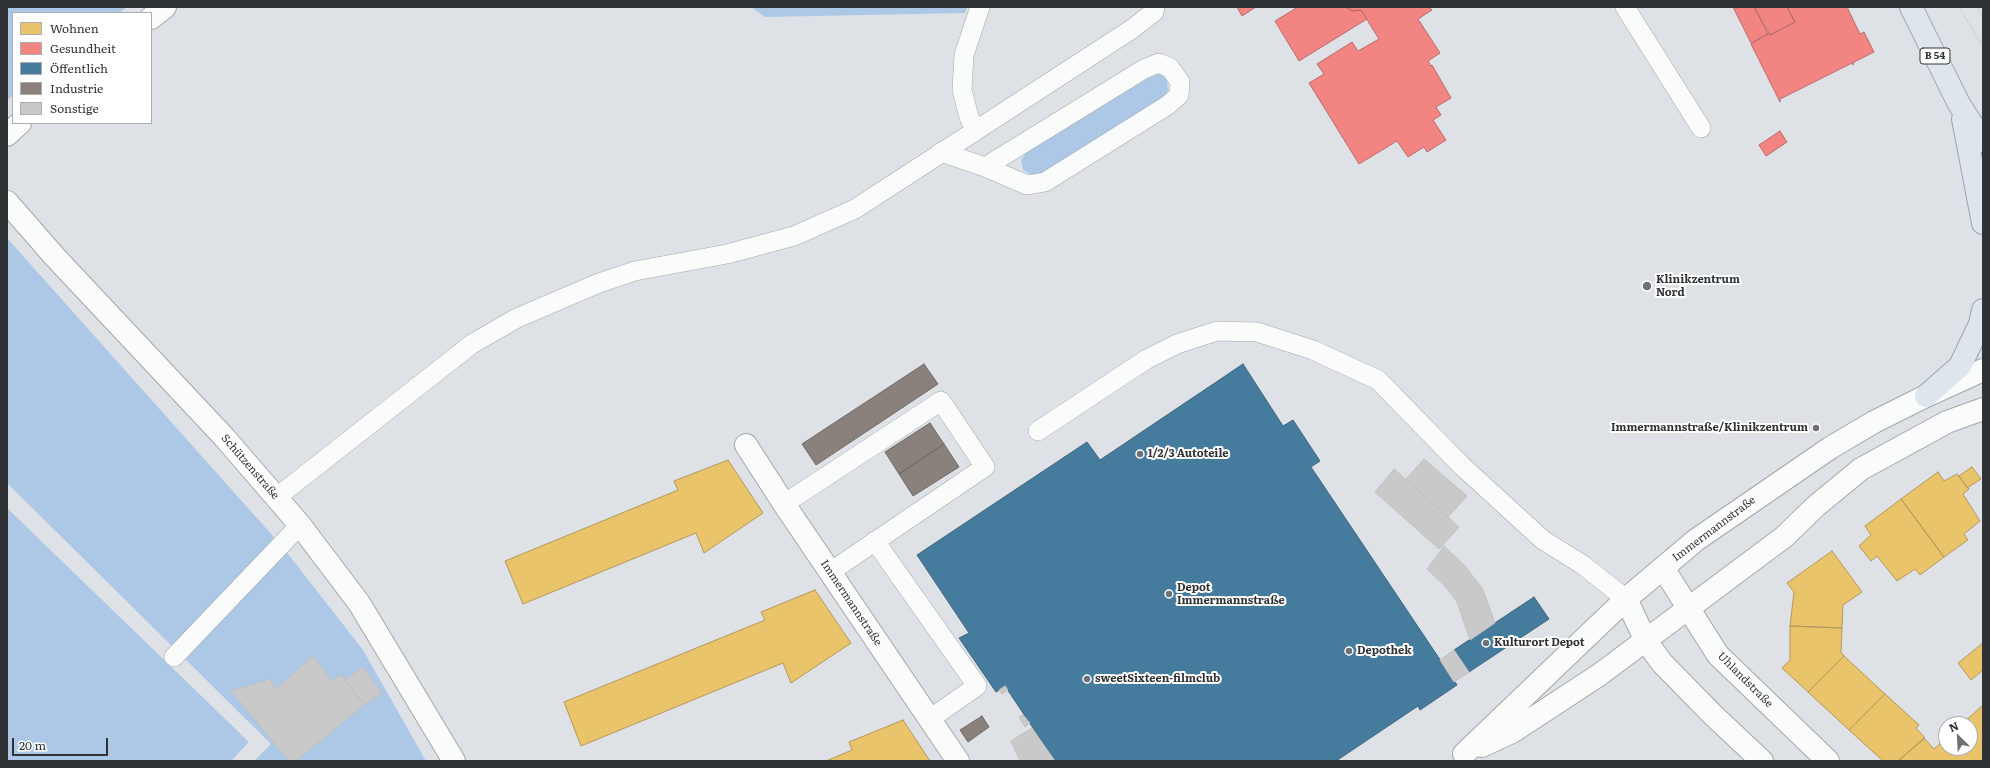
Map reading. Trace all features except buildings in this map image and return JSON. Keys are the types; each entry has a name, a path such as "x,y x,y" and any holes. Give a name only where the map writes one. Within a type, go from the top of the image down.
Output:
{"main road":[{"name":"B 54","path":"1911,7 1959,104 1983,142"},
{"path":"1959,104 1983,223"},
{"path":"1926,396 1960,366 1980,324 1983,310"}],"street":[{"path":"152,17 165,7"},
{"path":"7,135 19,124"},
{"name":"Schützenstraße","path":"7,202 55,257 224,437 300,525 359,603 454,761"},
{"name":"Immermannstraße","path":"1459,758 1626,599 1696,540 1788,475 1874,422 1983,370"},
{"name":"Immermannstraße","path":"1459,758 1512,732 1599,675 1689,610 1784,537 1816,506 1862,469 1947,422 1983,410"},
{"name":"Immermannstraße","path":"746,445 784,504 958,761"},
{"name":"Uhlandstraße","path":"1662,568 1718,655 1828,761"},
{"path":"1626,599 1646,641 1667,668 1713,715 1762,761"}],"lane":[{"path":"976,130 969,117 962,90 964,55 980,7"},
{"path":"277,497 472,344 517,318 599,283 635,271 727,254 794,236 855,209 1132,29 1154,12 1155,7"},
{"path":"1625,7 1701,128"},
{"path":"941,152 985,167 1027,185 1045,182 1168,106 1179,95 1180,82 1170,68 1159,64 1144,69 985,167"},
{"path":"1038,431 1147,359 1178,344 1217,331 1257,332 1313,350 1378,380 1462,466 1543,540 1583,565 1626,599"},
{"path":"784,504 941,401 985,467 830,572"},
{"path":"174,657 300,525"},
{"path":"875,541 977,686 930,719"}],"shaded area":[{"path":"7,7 127,7 120,12 12,12 12,97 7,100"},
{"path":"751,7 967,7 965,13 765,17"},
{"path":"1150,74 1160,74 1167,79 1168,90 1165,98 1042,174 1032,175 1023,170 1021,160 1027,151"},
{"path":"7,238 281,545 363,650 426,761 254,761 271,744 7,483"},
{"path":"7,508 249,742 231,761 7,761"}],"tram line":[{"path":"1959,7 1983,47"},
{"path":"1977,7 1983,18"}],"place":[{"name":"Klinikzentrum Nord","path":"1647,286"},
{"name":"Immermannstraße/Klinikzentrum","path":"1816,428"},
{"name":"1/2/3 Autoteile","path":"1140,454"},
{"name":"Depot Immermannstraße","path":"1169,594"},
{"name":"Kulturort Depot","path":"1486,643"},
{"name":"Depothek","path":"1349,651"},
{"name":"sweetSixteen-filmclub","path":"1087,679"}]}
